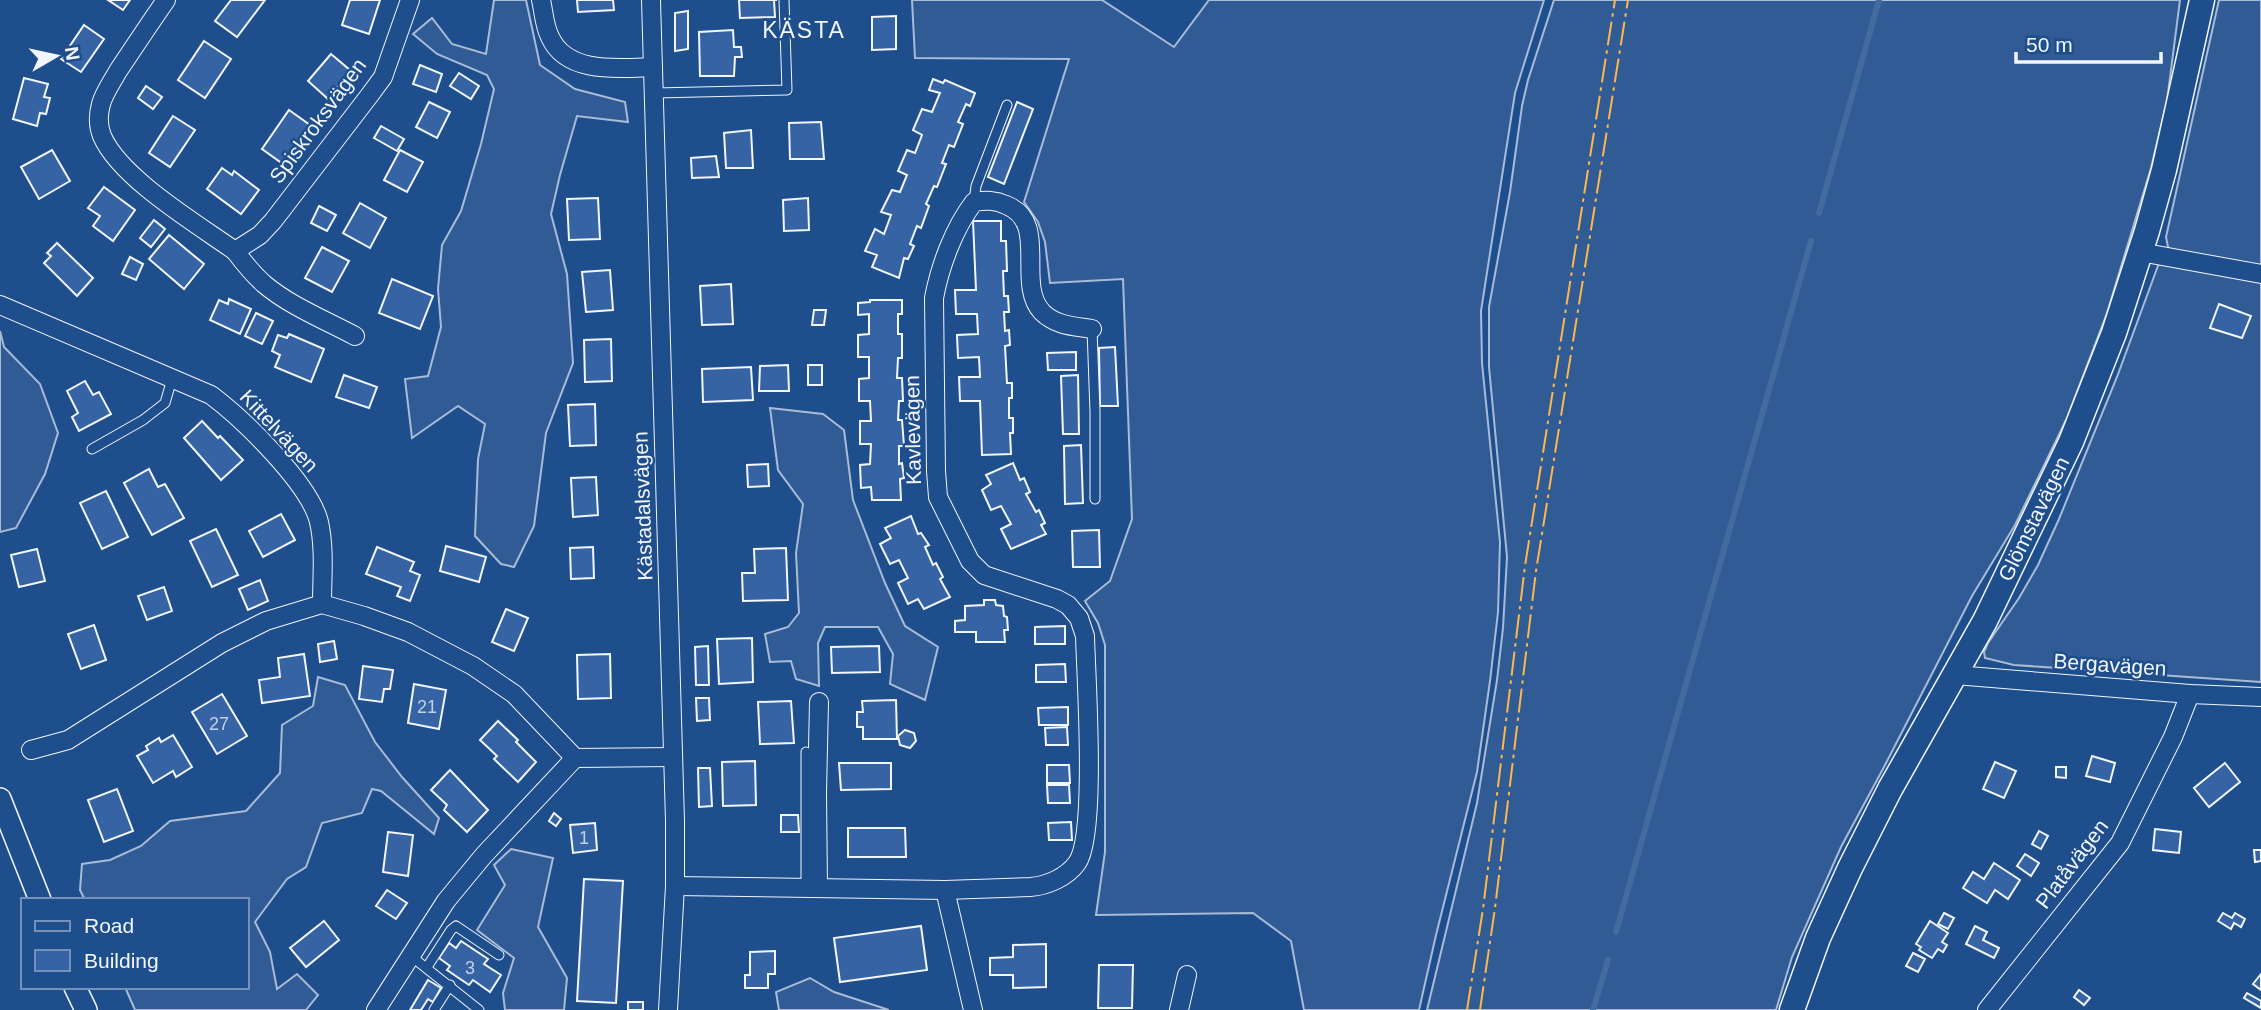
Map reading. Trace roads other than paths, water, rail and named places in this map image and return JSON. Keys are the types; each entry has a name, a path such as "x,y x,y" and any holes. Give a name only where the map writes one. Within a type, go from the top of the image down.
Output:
{"main road":[{"name":"Glömstavägen","path":"1793,1010 1818,938 1850,868 1890,789 1985,621 2071,442 2114,333 2140,252 2164,170 2202,0"}],"street":[{"path":"166,0 108,88 99,120 103,136 125,168 135,177 235,251 251,271 282,297 355,336"},
{"name":"Spiskroksvägen","path":"235,251 260,235 273,221 383,77 410,0"},
{"path":"541,0 551,41 582,64 603,68 653,67"},
{"name":"Kästadalsvägen","path":"651,0 673,757 675,886 668,1010"},
{"path":"974,202 988,200 1002,203 1013,208 1026,223 1031,286 1036,304 1044,314 1060,324 1092,329"},
{"name":"Kavlevägen","path":"675,886 945,890 1042,886 1062,877 1078,862 1086,837 1088,796 1085,636 1079,618 1068,605 1057,598 984,575 970,561 938,497 934,298 937,280 963,216 974,202"},
{"path":"2140,252 2261,274"},
{"name":"Kittelvägen","path":"0,304 211,395 232,411 278,459 306,494 318,520 323,550 322,604"},
{"path":"31,750 68,740 222,643 266,621 322,604 364,615 408,632 473,666 514,694 575,758"},
{"name":"Bergavägen","path":"1955,675 2261,697"},
{"name":"Platåvägen","path":"1987,1010 2120,843 2173,737 2190,694"},
{"path":"812,887 819,702"},
{"path":"376,1010 446,901 484,855 575,758 673,757"},
{"path":"0,799 39,898"},
{"path":"945,890 973,1010"},
{"path":"1179,1010 1187,975"},
{"path":"76,989 86,1010"}],"lane":[{"path":"655,93 787,90 784,0"},
{"path":"974,202 976,186 1007,105"},
{"path":"1092,329 1095,499"},
{"path":"92,449 143,420 165,403 172,379"},
{"path":"806,752 812,887"},
{"path":"427,967 456,926 499,955"},
{"path":"411,956 479,1010"},
{"path":"434,1010 450,985"}],"waterway":[{"path":"1819,213 1879,0"},
{"path":"1616,932 1811,241"},
{"path":"1593,1010 1608,960"}],"district":[{"name":"KÄSTA","path":"804,30"}]}
